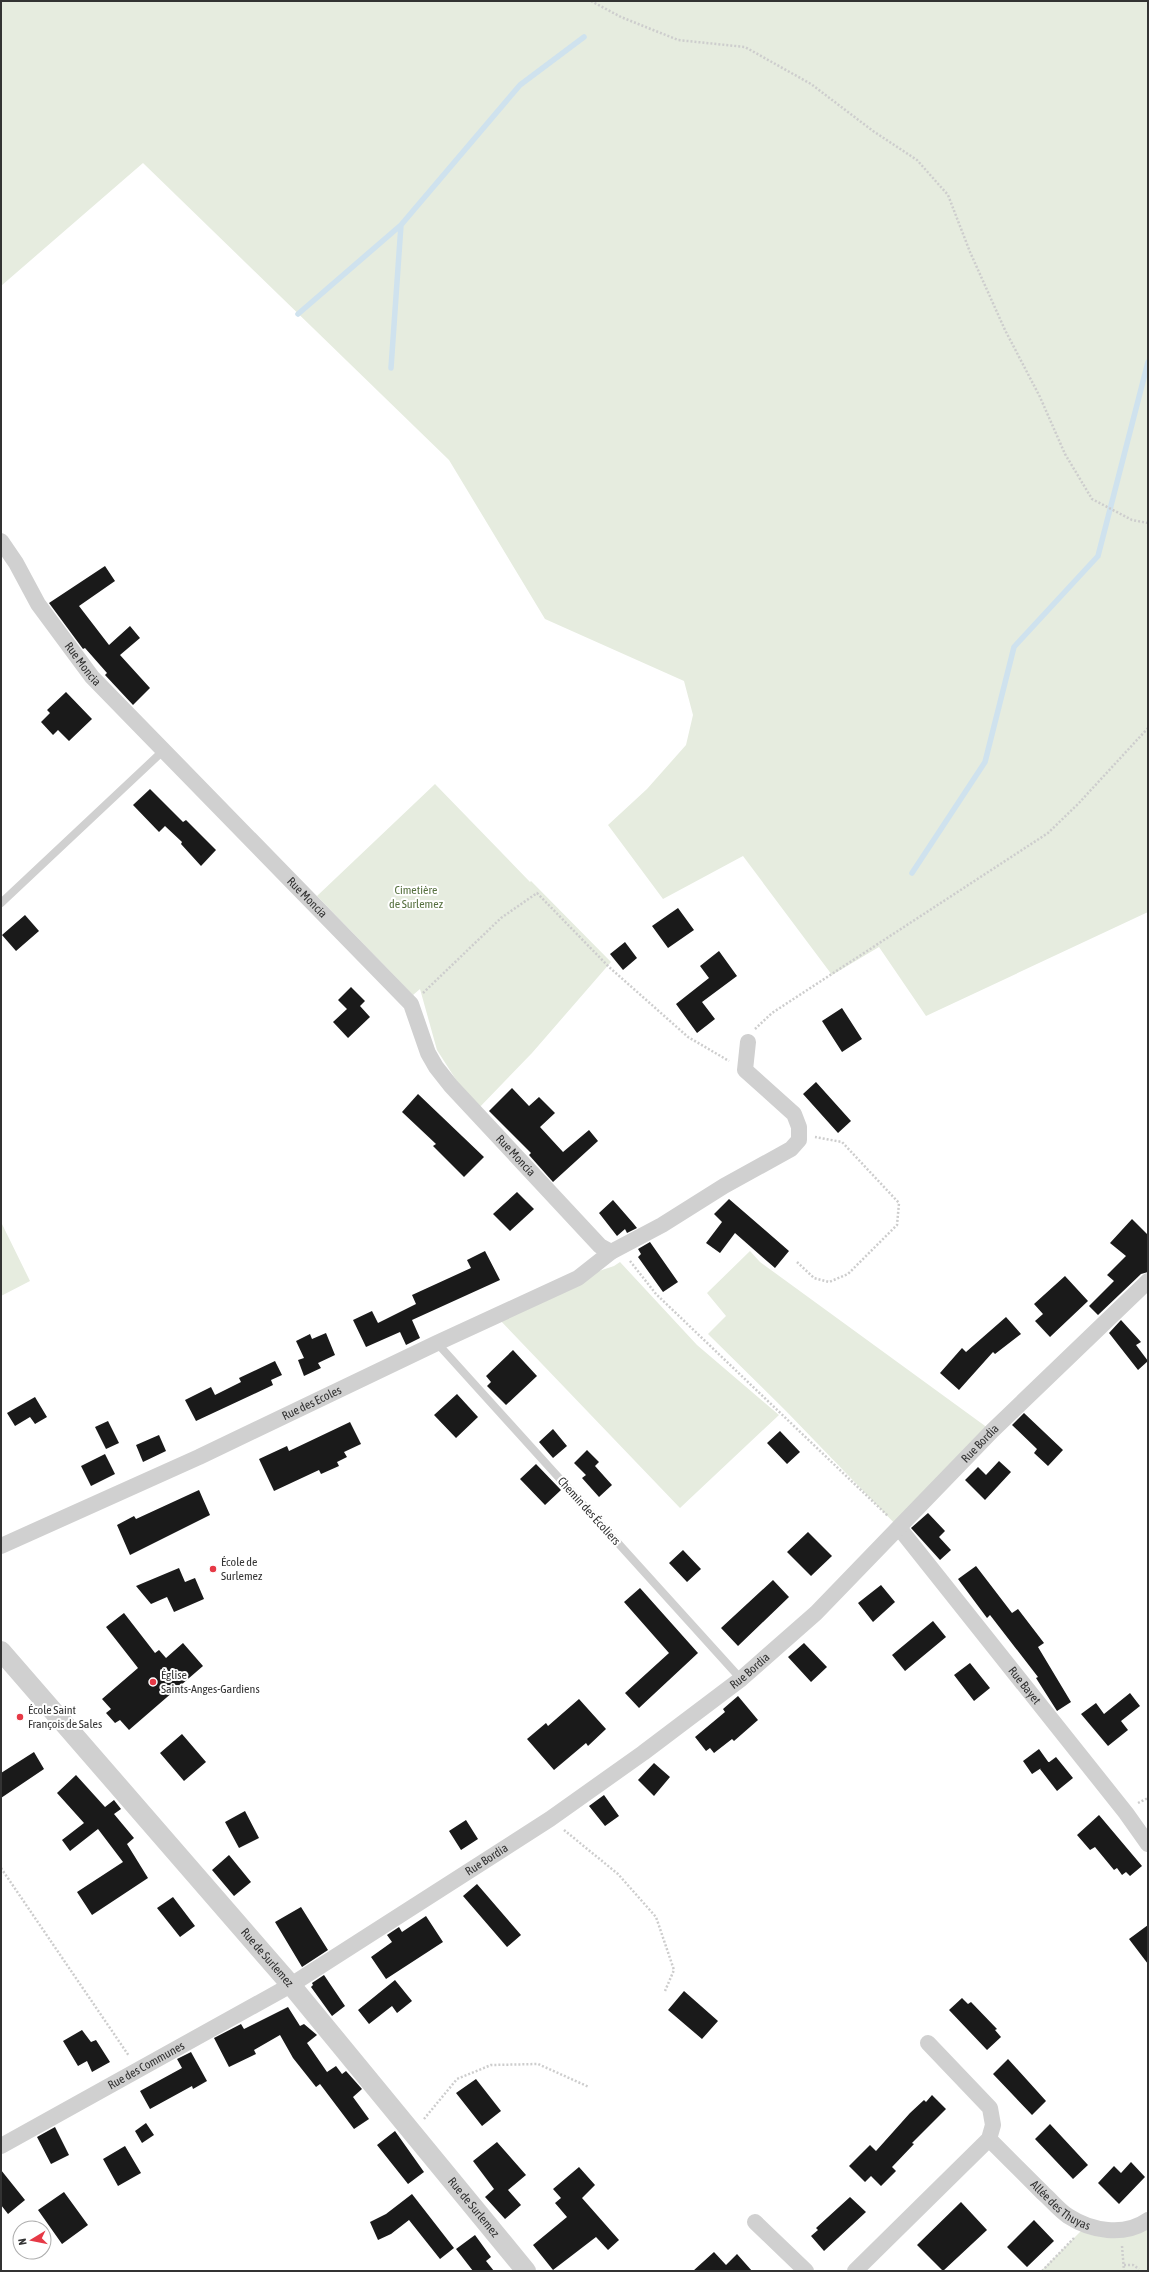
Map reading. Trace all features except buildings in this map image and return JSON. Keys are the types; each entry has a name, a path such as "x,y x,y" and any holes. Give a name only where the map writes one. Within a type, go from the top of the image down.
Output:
{"street":[{"name":"Rue Moncia","path":"1,541 16,563 38,604 92,677 412,1004 428,1053 451,1086 600,1246 613,1251"},
{"path":"613,1251 662,1225 724,1186 791,1149 799,1140 799,1127 794,1114 745,1070 748,1042"},
{"name":"Rue des Ecoles","path":"1,1546 199,1457 437,1343 578,1278 613,1251"},
{"name":"Rue Bordia","path":"291,1986 550,1818 643,1753 741,1679 816,1613 900,1529 992,1431 1148,1281"},
{"name":"Rue Bayet","path":"900,1529 1126,1814 1148,1844"},
{"name":"Rue de Surlemez","path":"1,1651 291,1986 526,2271"},
{"name":"Rue des Communes","path":"1,2146 291,1986"},
{"path":"856,2271 989,2139 993,2125 990,2108 928,2043"},
{"name":"Allée des Thuyas","path":"989,2139 1066,2216 1086,2226 1101,2230 1120,2230 1140,2226 1148,2220"},
{"path":"755,2222 806,2271"}],"lane":[{"path":"1,903 164,750"},
{"name":"Chemin des Écoliers","path":"437,1343 741,1679"}],"path":[{"path":"591,1 621,17 678,40 745,47 810,84 873,131 917,160 948,195 970,252 1005,330 1040,397 1065,454 1092,499 1132,520 1148,523"},
{"path":"748,1042 753,1030 770,1014 1048,833 1078,804 1148,728"},
{"path":"412,1004 501,918 537,893 609,967 688,1037 745,1070"},
{"path":"797,1262 814,1278 829,1282 848,1274 897,1225 899,1203 842,1142 799,1135"},
{"path":"613,1251 630,1260 656,1294 783,1413 900,1529"},
{"path":"550,1818 618,1874 656,1918 674,1970 665,1991"},
{"path":"1,1868 138,2070"},
{"path":"412,2133 457,2079 491,2065 538,2064 588,2087"},
{"path":"1042,2271 1086,2226"},
{"path":"1120,2230 1124,2271"},
{"path":"1124,2265 1134,2265 1139,2269"}],"green space":[{"path":"1,1 1148,1 1148,912 926,1016 879,947 832,975 743,856 663,899 608,825 647,789 686,745 693,715 684,681 545,619 449,460 143,163 1,286"},
{"name":"Cimetière de Surlemez","path":"435,784 530,882 531,881 611,962 532,1053 476,1111 437,1050 420,989 413,995 317,896"},
{"path":"1,1222 30,1281 1,1296"},
{"path":"750,1251 760,1262 992,1431 900,1529 786,1411 708,1334 726,1316 707,1293"},
{"path":"620,1262 697,1345 779,1415 680,1508 496,1316 578,1278 614,1266"},
{"path":"1148,2220 1147,2271 1041,2271 1086,2226"}],"waterway":[{"path":"391,368 401,225 520,85 584,37"},
{"path":"298,314 401,225"},
{"path":"912,873 985,762 1014,647 1098,556 1148,362"}],"place":[{"name":"École de Surlemez","path":"213,1569"},
{"name":"Église Saints-Anges-Gardiens","path":"153,1682"},
{"name":"École Saint François de Sales","path":"20,1717"}]}
